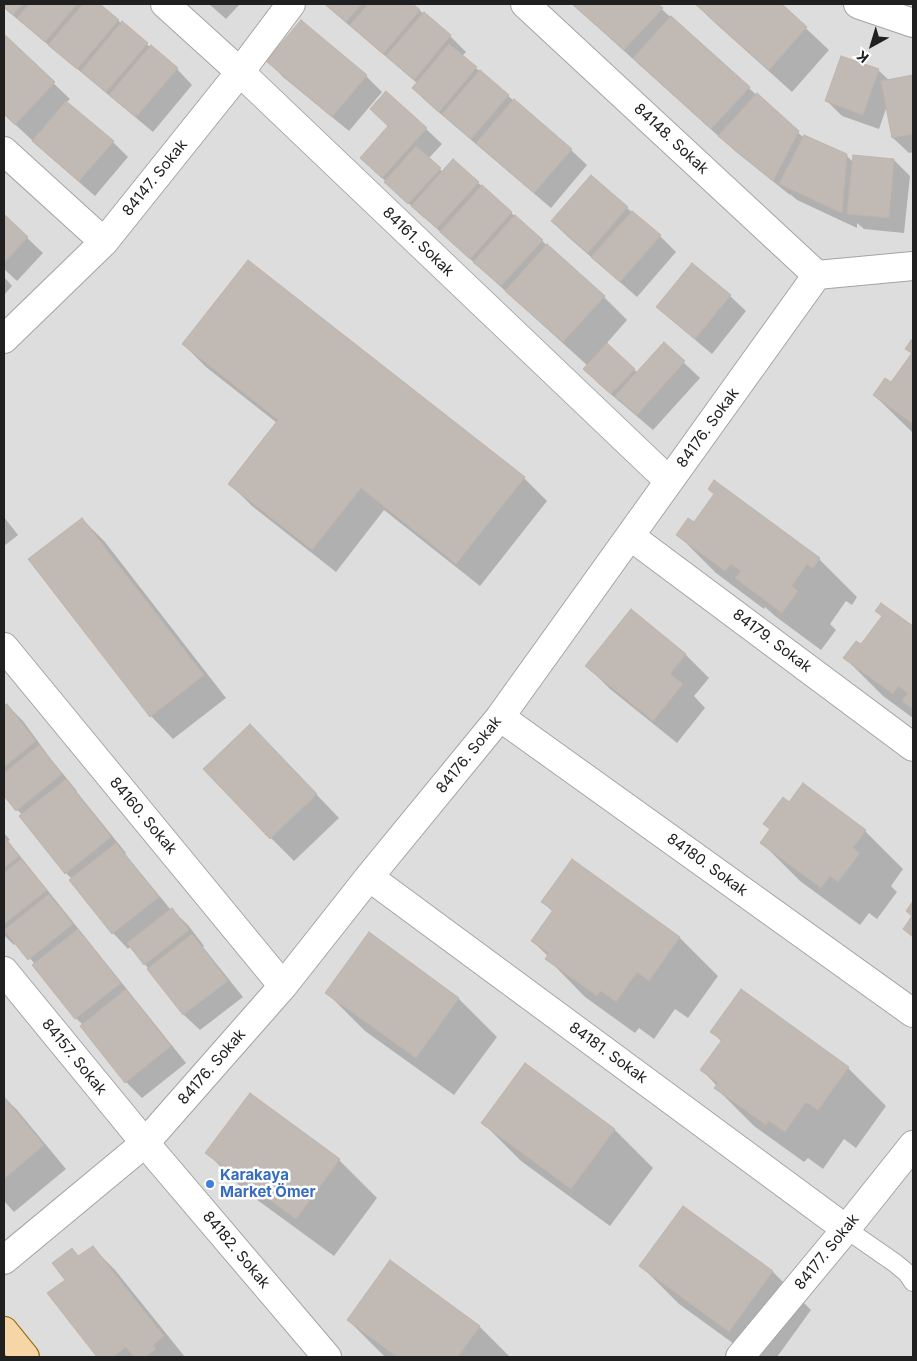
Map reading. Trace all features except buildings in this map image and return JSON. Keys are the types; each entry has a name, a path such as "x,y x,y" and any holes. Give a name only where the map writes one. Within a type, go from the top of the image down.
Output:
{"main road":[{"path":"4,1331 25,1357"}],"street":[{"name":"84161. Sokak","path":"165,4 240,72 669,481"},
{"name":"84147. Sokak","path":"4,339 104,242 292,4"},
{"name":"84148. Sokak","path":"525,4 817,275"},
{"path":"858,4 913,24"},
{"path":"4,150 104,242"},
{"path":"817,275 913,266"},
{"name":"84176. Sokak","path":"4,1260 145,1143 283,986 369,877 500,718 817,275"},
{"name":"84179. Sokak","path":"630,536 913,747"},
{"name":"84160. Sokak","path":"4,647 283,986"},
{"name":"84180. Sokak","path":"500,718 913,1012"},
{"name":"84181. Sokak","path":"369,877 846,1229"},
{"name":"84157. Sokak","path":"4,971 145,1143"},
{"name":"84182. Sokak","path":"145,1143 327,1357"},
{"name":"84177. Sokak","path":"740,1357 913,1145"}],"lane":[{"path":"846,1229 895,1263 907,1273 913,1282"}],"shaded area":[{"path":"4,4 913,4 913,1357 4,1357"}],"place":[{"name":"Karakaya Market Ömer","path":"210,1184"}]}
